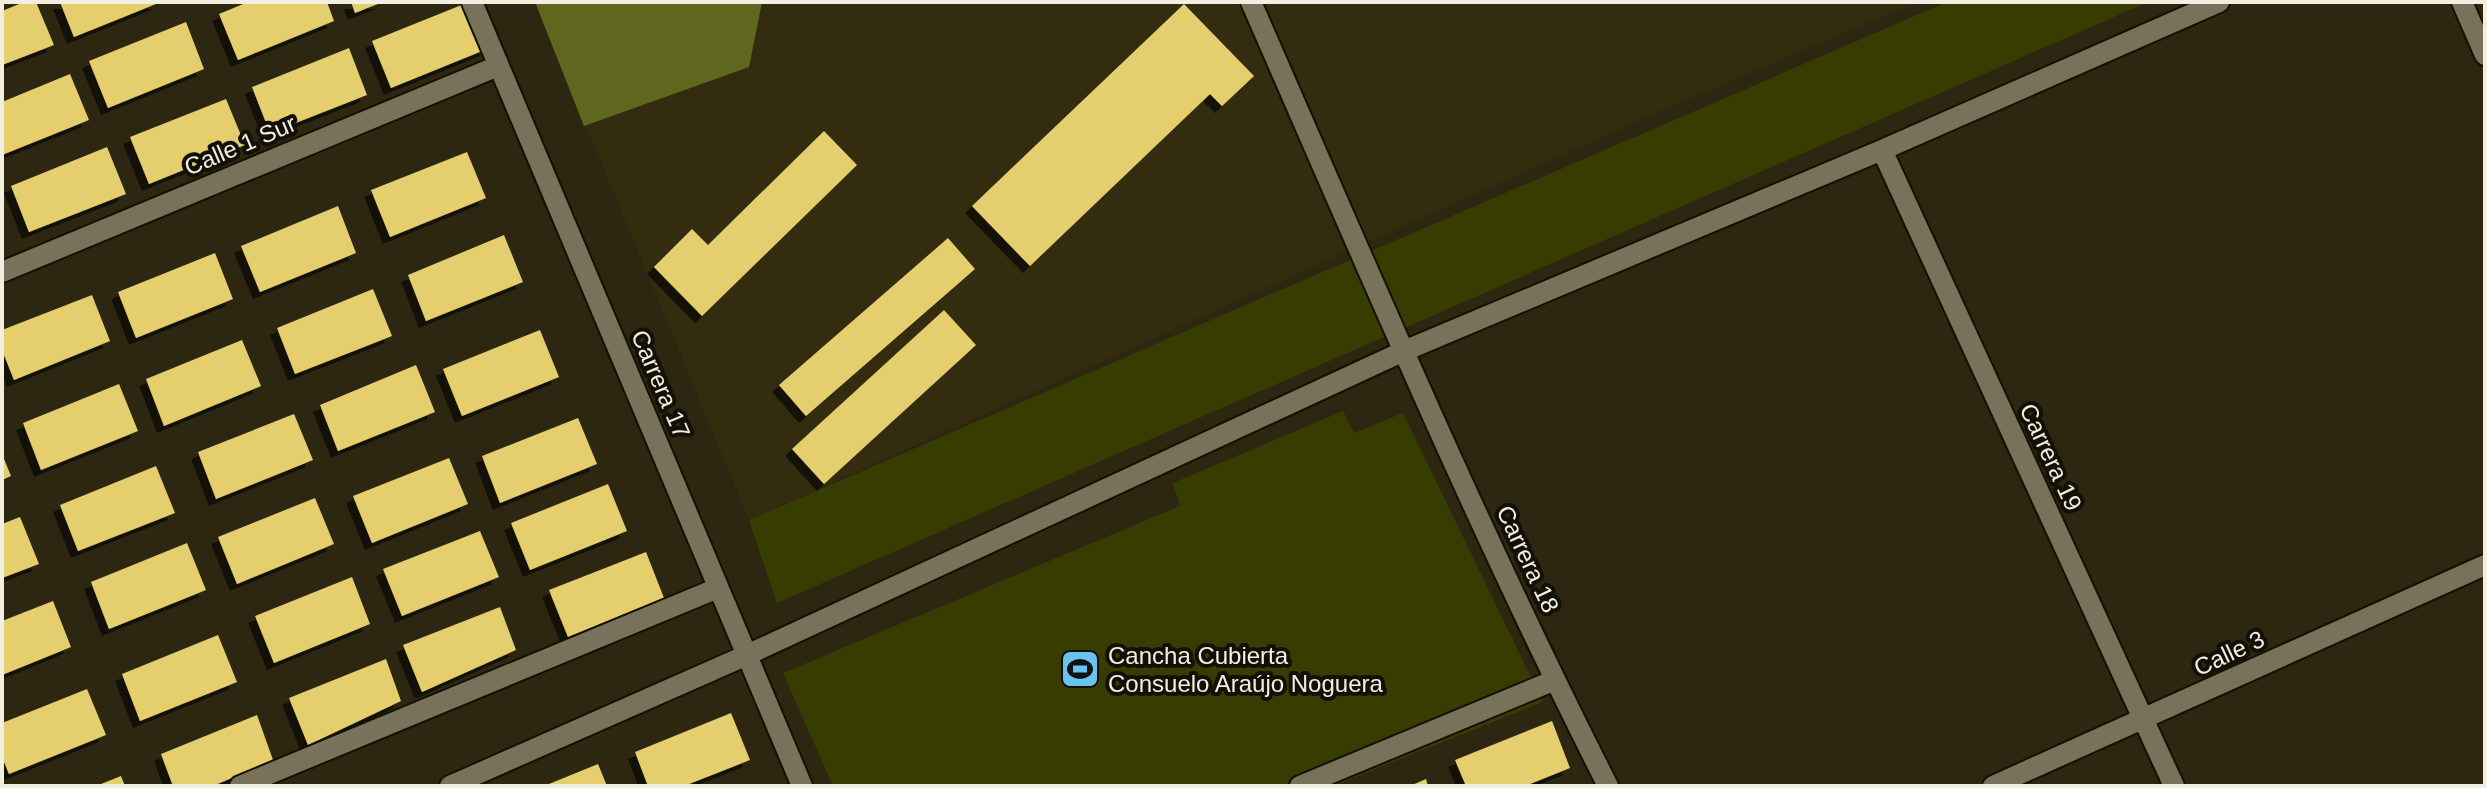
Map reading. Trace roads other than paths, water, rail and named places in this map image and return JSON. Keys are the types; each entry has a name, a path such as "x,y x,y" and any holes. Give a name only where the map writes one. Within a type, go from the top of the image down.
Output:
{"street":[{"name":"Carrera 17","path":"472,2 802,786"},
{"name":"Carrera 18","path":"1251,2 1404,351 1555,680 1608,786"},
{"path":"450,786 747,655 1404,351 1882,150 2219,2"},
{"path":"2462,2 2485,55"},
{"name":"Calle 1 Sur","path":"2,272 498,66"},
{"name":"Carrera 19","path":"1882,150 2174,786"},
{"name":"Calle 3","path":"1993,786 2144,721 2485,565"},
{"path":"240,786 718,588"},
{"path":"1300,786 1555,680"}],"place":[{"name":"Cancha Cubierta Consuelo Araújo Noguera","path":"1080,669"}]}
